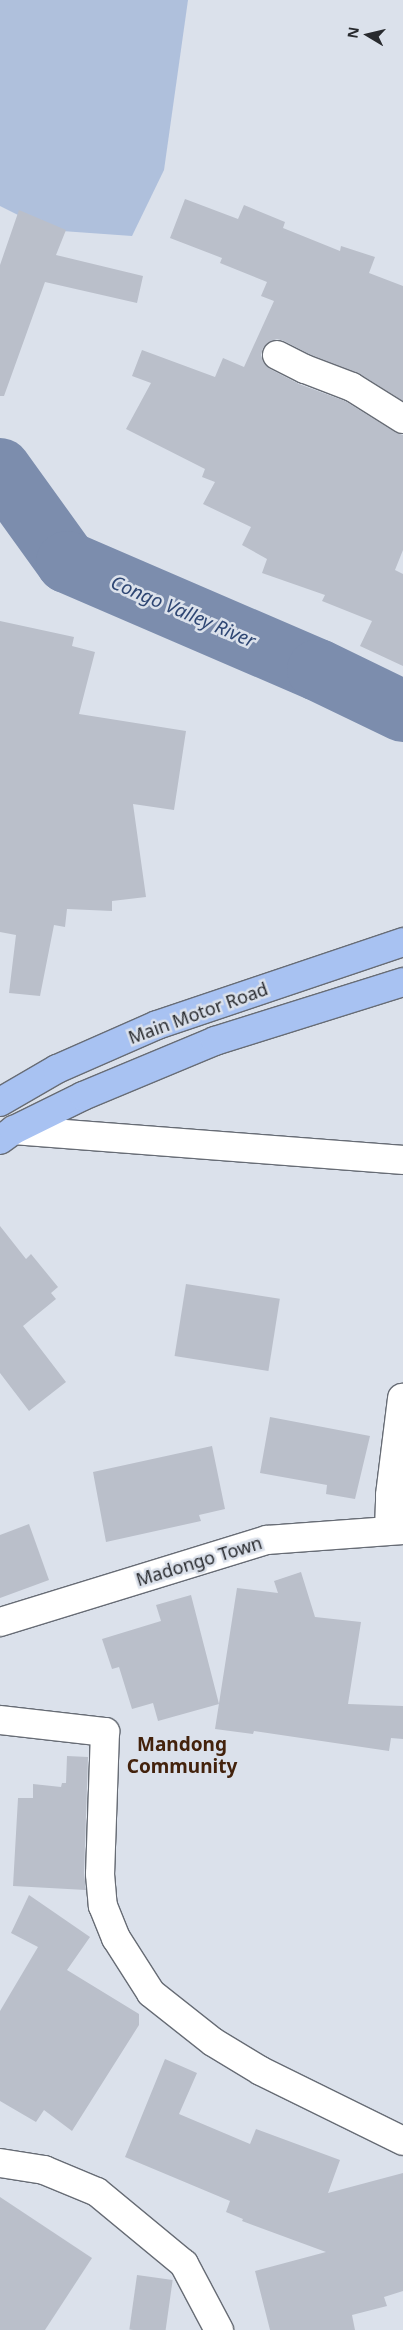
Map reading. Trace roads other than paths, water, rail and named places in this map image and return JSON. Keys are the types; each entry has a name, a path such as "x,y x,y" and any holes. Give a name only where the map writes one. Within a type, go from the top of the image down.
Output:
{"main road":[{"name":"Main Motor Road","path":"0,1102 57,1069 157,1025 402,942"},
{"name":"Main Motor Road","path":"7,1135 83,1096 215,1041 403,982"}],"street":[{"path":"277,355 305,369 352,387 403,419"},
{"path":"7,1135 403,1160"},
{"path":"396,1530 391,1488 402,1398"},
{"name":"Madongo Town","path":"0,1622 266,1540 396,1530"},
{"path":"0,1720 105,1732 100,1874 103,1906 116,1938 151,1993 213,2042 261,2071 403,2141"},
{"path":"0,2162 44,2170 97,2192 184,2264 219,2330"}],"waterway":[{"name":"Congo Valley River","path":"0,469 67,562 318,670 403,711"}],"district":[{"name":"Mandong Community","path":"182,1756"}]}
